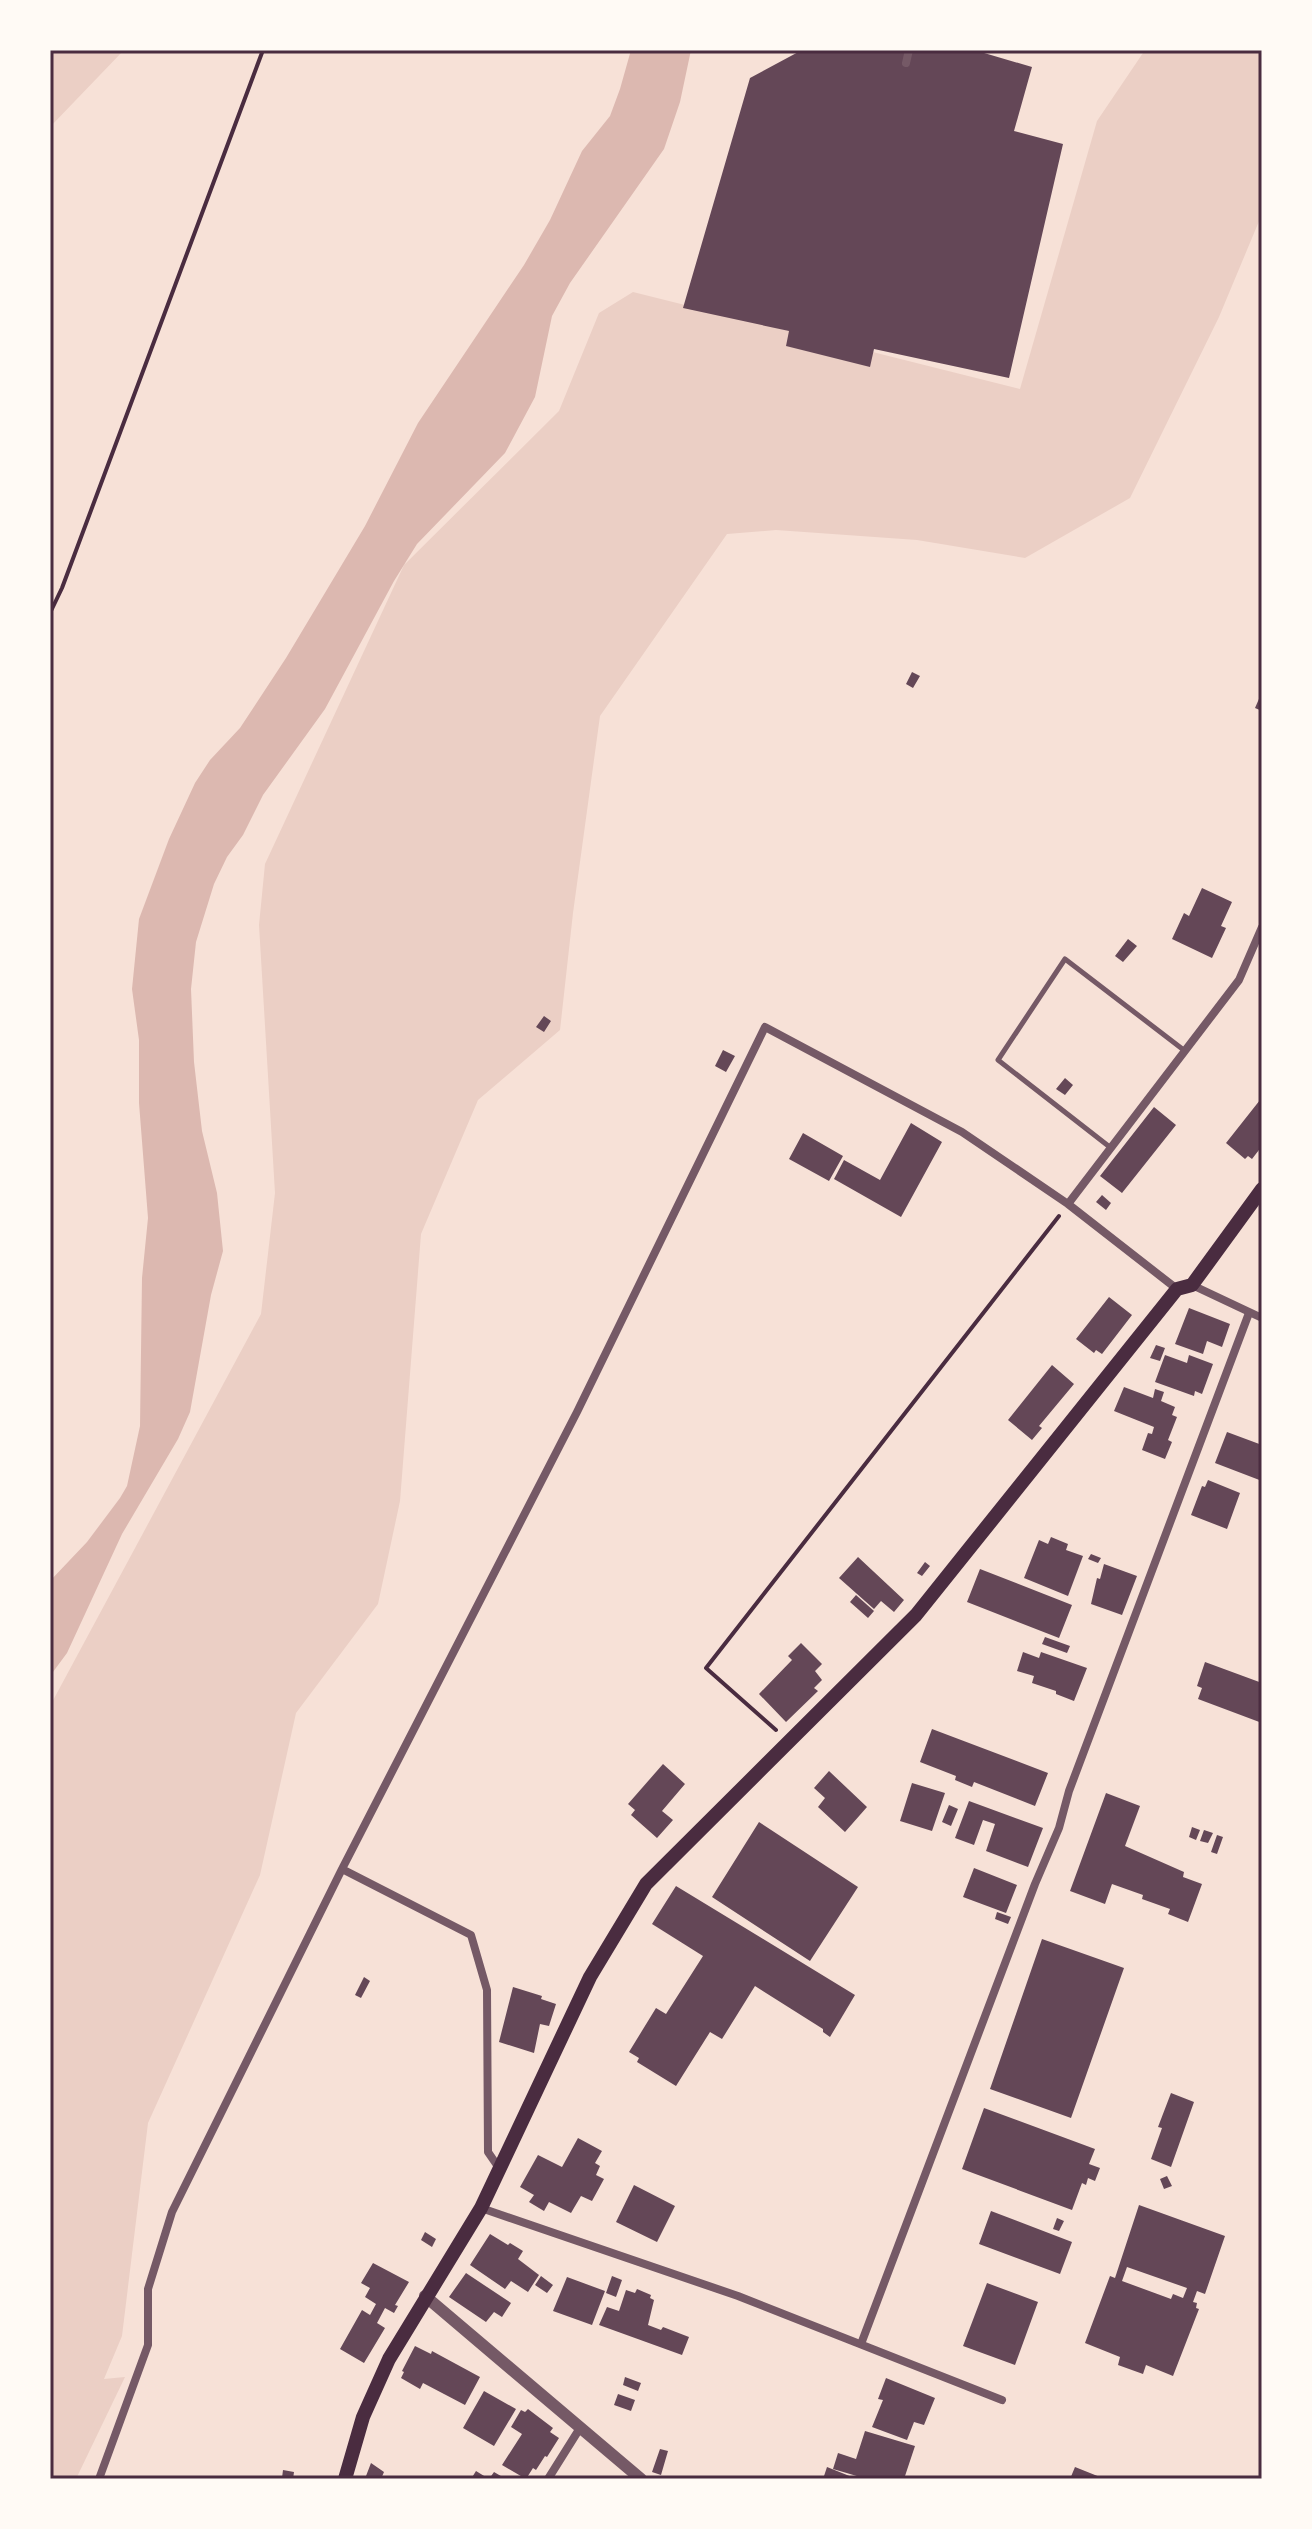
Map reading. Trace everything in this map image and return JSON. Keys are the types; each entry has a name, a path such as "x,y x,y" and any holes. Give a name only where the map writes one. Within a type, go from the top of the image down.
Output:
{"main road":[{"path":"345,2479 363,2417 389,2359 481,2208 590,1977 646,1884 916,1615 1262,1189"}],"street":[{"path":"906,63 909,50"},
{"path":"1068,1204 1239,980 1262,927"},
{"path":"99,2479 148,2345 148,2289 172,2212 342,1869 571,1425 765,1027 962,1132 1184,1287 1262,1318"},
{"path":"861,2344 1059,1828 1069,1791 1249,1313"},
{"path":"342,1869 471,1935 487,1990 488,2152 499,2169"},
{"path":"481,2208 738,2296 1002,2400"},
{"path":"425,2296 641,2479"},
{"path":"548,2479 580,2428"}],"lane":[{"path":"1111,1148 998,1060 1065,959 1185,1051"}],"path":[{"path":"50,613 180,277 263,50"},
{"path":"789,1741 706,1668 1068,1204"}],"shaded area":[{"path":"50,50 124,50 50,127"},
{"path":"631,50 691,50 680,102 664,149 570,283 552,316 535,397 505,453 417,544 325,709 263,795 214,884 196,942 191,989 194,1062 202,1131 217,1193 223,1251 211,1295 190,1412 178,1439 122,1534 67,1653 50,1676 50,1581 87,1542 127,1486 140,1426 142,1278 148,1218 139,1103 139,1040 132,989 139,919 169,839 195,783 210,760 240,728 286,658 365,526 418,423 524,265 550,220 582,151 610,116"},
{"path":"1145,50 1262,50 1262,214 1219,317 1130,498 1025,558 917,540 776,530 727,534 600,716 560,1030 478,1100 421,1234 400,1501 378,1604 296,1713 260,1875 148,2123 122,2336 104,2379 125,2377 76,2479 50,2479 50,1706 261,1314 275,1193 259,925 265,864 404,565 559,411 599,313 633,292 1020,389 1097,121"}],"building":[{"path":"802,50 974,50 1032,67 1014,131 1063,144 1009,378 874,349 870,367 786,346 789,331 683,308 750,78"},
{"path":"912,672 920,676 913,688 906,684"},
{"path":"1262,692 1262,711 1255,708"},
{"path":"1202,888 1232,902 1221,926 1226,928 1212,958 1172,939 1184,913 1189,916"},
{"path":"1128,939 1137,946 1123,962 1115,956"},
{"path":"544,1016 551,1021 544,1032 536,1027"},
{"path":"723,1050 735,1056 726,1072 715,1066"},
{"path":"1065,1078 1073,1085 1065,1095 1056,1089"},
{"path":"1260,1100 1262,1146 1252,1159 1248,1156 1245,1159 1226,1143"},
{"path":"1154,1107 1176,1125 1122,1193 1100,1176"},
{"path":"911,1123 942,1142 901,1217 834,1179 844,1160 880,1180"},
{"path":"803,1133 843,1156 829,1181 789,1159"},
{"path":"1102,1195 1111,1203 1106,1210 1096,1202"},
{"path":"1109,1297 1132,1315 1102,1354 1096,1350 1094,1353 1076,1339"},
{"path":"1189,1308 1230,1324 1222,1347 1207,1341 1203,1354 1175,1344"},
{"path":"1156,1345 1165,1348 1160,1361 1150,1358"},
{"path":"1165,1355 1187,1363 1189,1355 1213,1364 1202,1394 1195,1391 1194,1396 1155,1382"},
{"path":"1052,1365 1074,1384 1039,1426 1042,1428 1032,1440 1008,1420"},
{"path":"1124,1387 1153,1398 1155,1389 1164,1392 1161,1401 1175,1407 1172,1415 1177,1417 1165,1459 1142,1450 1148,1433 1152,1434 1154,1427 1114,1411"},
{"path":"1227,1432 1262,1445 1262,1481 1215,1463"},
{"path":"1208,1480 1240,1493 1227,1529 1191,1515 1202,1486 1205,1487"},
{"path":"1051,1537 1068,1544 1066,1550 1083,1556 1068,1596 1024,1578 1039,1540 1048,1544"},
{"path":"1091,1554 1101,1558 1098,1563 1088,1559"},
{"path":"858,1557 904,1600 894,1612 881,1601 874,1609 839,1578"},
{"path":"925,1562 930,1566 922,1576 917,1573"},
{"path":"1104,1564 1137,1576 1122,1615 1091,1604"},
{"path":"980,1569 1072,1605 1059,1638 967,1602"},
{"path":"856,1595 874,1611 868,1618 850,1602"},
{"path":"1045,1637 1070,1646 1067,1653 1042,1644"},
{"path":"801,1643 822,1664 815,1671 822,1680 814,1688 818,1691 786,1722 759,1694 792,1660 788,1656"},
{"path":"1023,1652 1039,1658 1041,1652 1087,1668 1074,1701 1032,1683 1034,1676 1017,1671"},
{"path":"1205,1662 1262,1683 1262,1723 1198,1699 1202,1688 1197,1686"},
{"path":"932,1729 1048,1773 1035,1806 974,1782 972,1787 955,1780 956,1776 920,1762"},
{"path":"663,1764 685,1784 662,1811 673,1820 657,1838 631,1815 635,1810 628,1804"},
{"path":"829,1771 867,1807 845,1832 818,1807 825,1798 814,1788"},
{"path":"912,1783 945,1793 932,1831 900,1821"},
{"path":"1106,1793 1140,1806 1125,1846 1184,1872 1183,1877 1202,1884 1188,1922 1168,1914 1170,1909 1142,1899 1143,1895 1112,1884 1105,1904 1070,1891"},
{"path":"969,1801 1043,1828 1028,1867 986,1851 995,1824 983,1820 974,1845 955,1838"},
{"path":"949,1805 958,1809 951,1826 942,1822"},
{"path":"759,1822 858,1887 810,1961 712,1897"},
{"path":"1192,1827 1200,1830 1196,1840 1189,1837"},
{"path":"1204,1830 1213,1833 1208,1843 1200,1841"},
{"path":"1217,1835 1223,1837 1217,1854 1211,1852"},
{"path":"974,1868 1017,1885 1006,1913 963,1897"},
{"path":"676,1886 855,1995 830,2037 823,2029 755,1986 722,2039 710,2032 676,2086 637,2062 639,2058 629,2052 656,2008 666,2014 703,1956 652,1924"},
{"path":"997,1912 1011,1917 1008,1924 995,1919"},
{"path":"1042,1939 1124,1968 1071,2118 990,2089"},
{"path":"364,1977 370,1981 361,1998 355,1995"},
{"path":"513,1987 556,2004 549,2026 540,2024 534,2053 499,2042"},
{"path":"1171,2093 1194,2102 1171,2167 1151,2159 1162,2128 1158,2127"},
{"path":"984,2108 1095,2149 1089,2164 1100,2168 1095,2181 1088,2178 1086,2185 1082,2183 1072,2210 962,2169"},
{"path":"578,2138 602,2151 595,2163 600,2166 596,2175 604,2179 592,2201 581,2196 571,2213 549,2202 544,2211 529,2202 534,2195 520,2187 538,2155 562,2167"},
{"path":"1167,2176 1172,2186 1164,2189 1160,2179"},
{"path":"634,2185 675,2206 657,2242 616,2222"},
{"path":"1139,2205 1225,2236 1205,2294 1197,2291 1193,2302 1199,2309 1173,2376 1146,2365 1143,2374 1118,2365 1120,2357 1085,2343 1110,2276 1115,2278","holes":["1127,2267 1187,2288 1183,2298 1173,2294 1171,2299 1122,2281"]},
{"path":"991,2211 1072,2242 1060,2274 979,2244"},
{"path":"1057,2218 1064,2221 1059,2231 1053,2229"},
{"path":"425,2232 436,2239 432,2247 421,2240"},
{"path":"490,2234 523,2251 518,2259 539,2275 528,2292 511,2281 505,2289 470,2265"},
{"path":"373,2263 409,2282 395,2305 398,2306 394,2313 385,2308 377,2323 385,2328 364,2363 340,2349 362,2310 370,2315 376,2304 365,2297 370,2288 361,2283"},
{"path":"466,2273 511,2303 502,2317 494,2312 486,2322 449,2297"},
{"path":"541,2276 553,2285 547,2293 535,2285"},
{"path":"612,2276 622,2280 616,2297 606,2293"},
{"path":"567,2277 605,2291 592,2325 553,2311"},
{"path":"987,2283 1038,2302 1015,2365 963,2346"},
{"path":"637,2289 651,2295 650,2298 654,2300 648,2325 689,2337 682,2355 599,2325 607,2307 619,2311 626,2290 635,2293"},
{"path":"415,2346 431,2354 432,2351 480,2377 465,2405 423,2383 420,2389 401,2378"},
{"path":"625,2377 641,2383 638,2391 623,2385"},
{"path":"886,2378 935,2398 924,2425 914,2422 907,2440 872,2427 883,2400 878,2399"},
{"path":"484,2391 516,2409 494,2446 463,2428"},
{"path":"618,2394 635,2400 631,2411 614,2405"},
{"path":"528,2409 553,2428 550,2432 559,2438 547,2457 536,2470 533,2468 526,2479 502,2465 522,2434 511,2427 521,2410 525,2412"},
{"path":"865,2431 915,2446 904,2479 867,2479 833,2469 838,2453 856,2459"},
{"path":"660,2449 668,2451 661,2475 652,2472"},
{"path":"371,2463 384,2472 381,2479 366,2476"},
{"path":"827,2467 857,2479 823,2479"},
{"path":"1075,2467 1105,2479 1070,2479"},
{"path":"283,2470 294,2472 293,2479 282,2478"},
{"path":"476,2471 489,2479 471,2479"},
{"path":"494,2472 506,2479 489,2479"}]}
